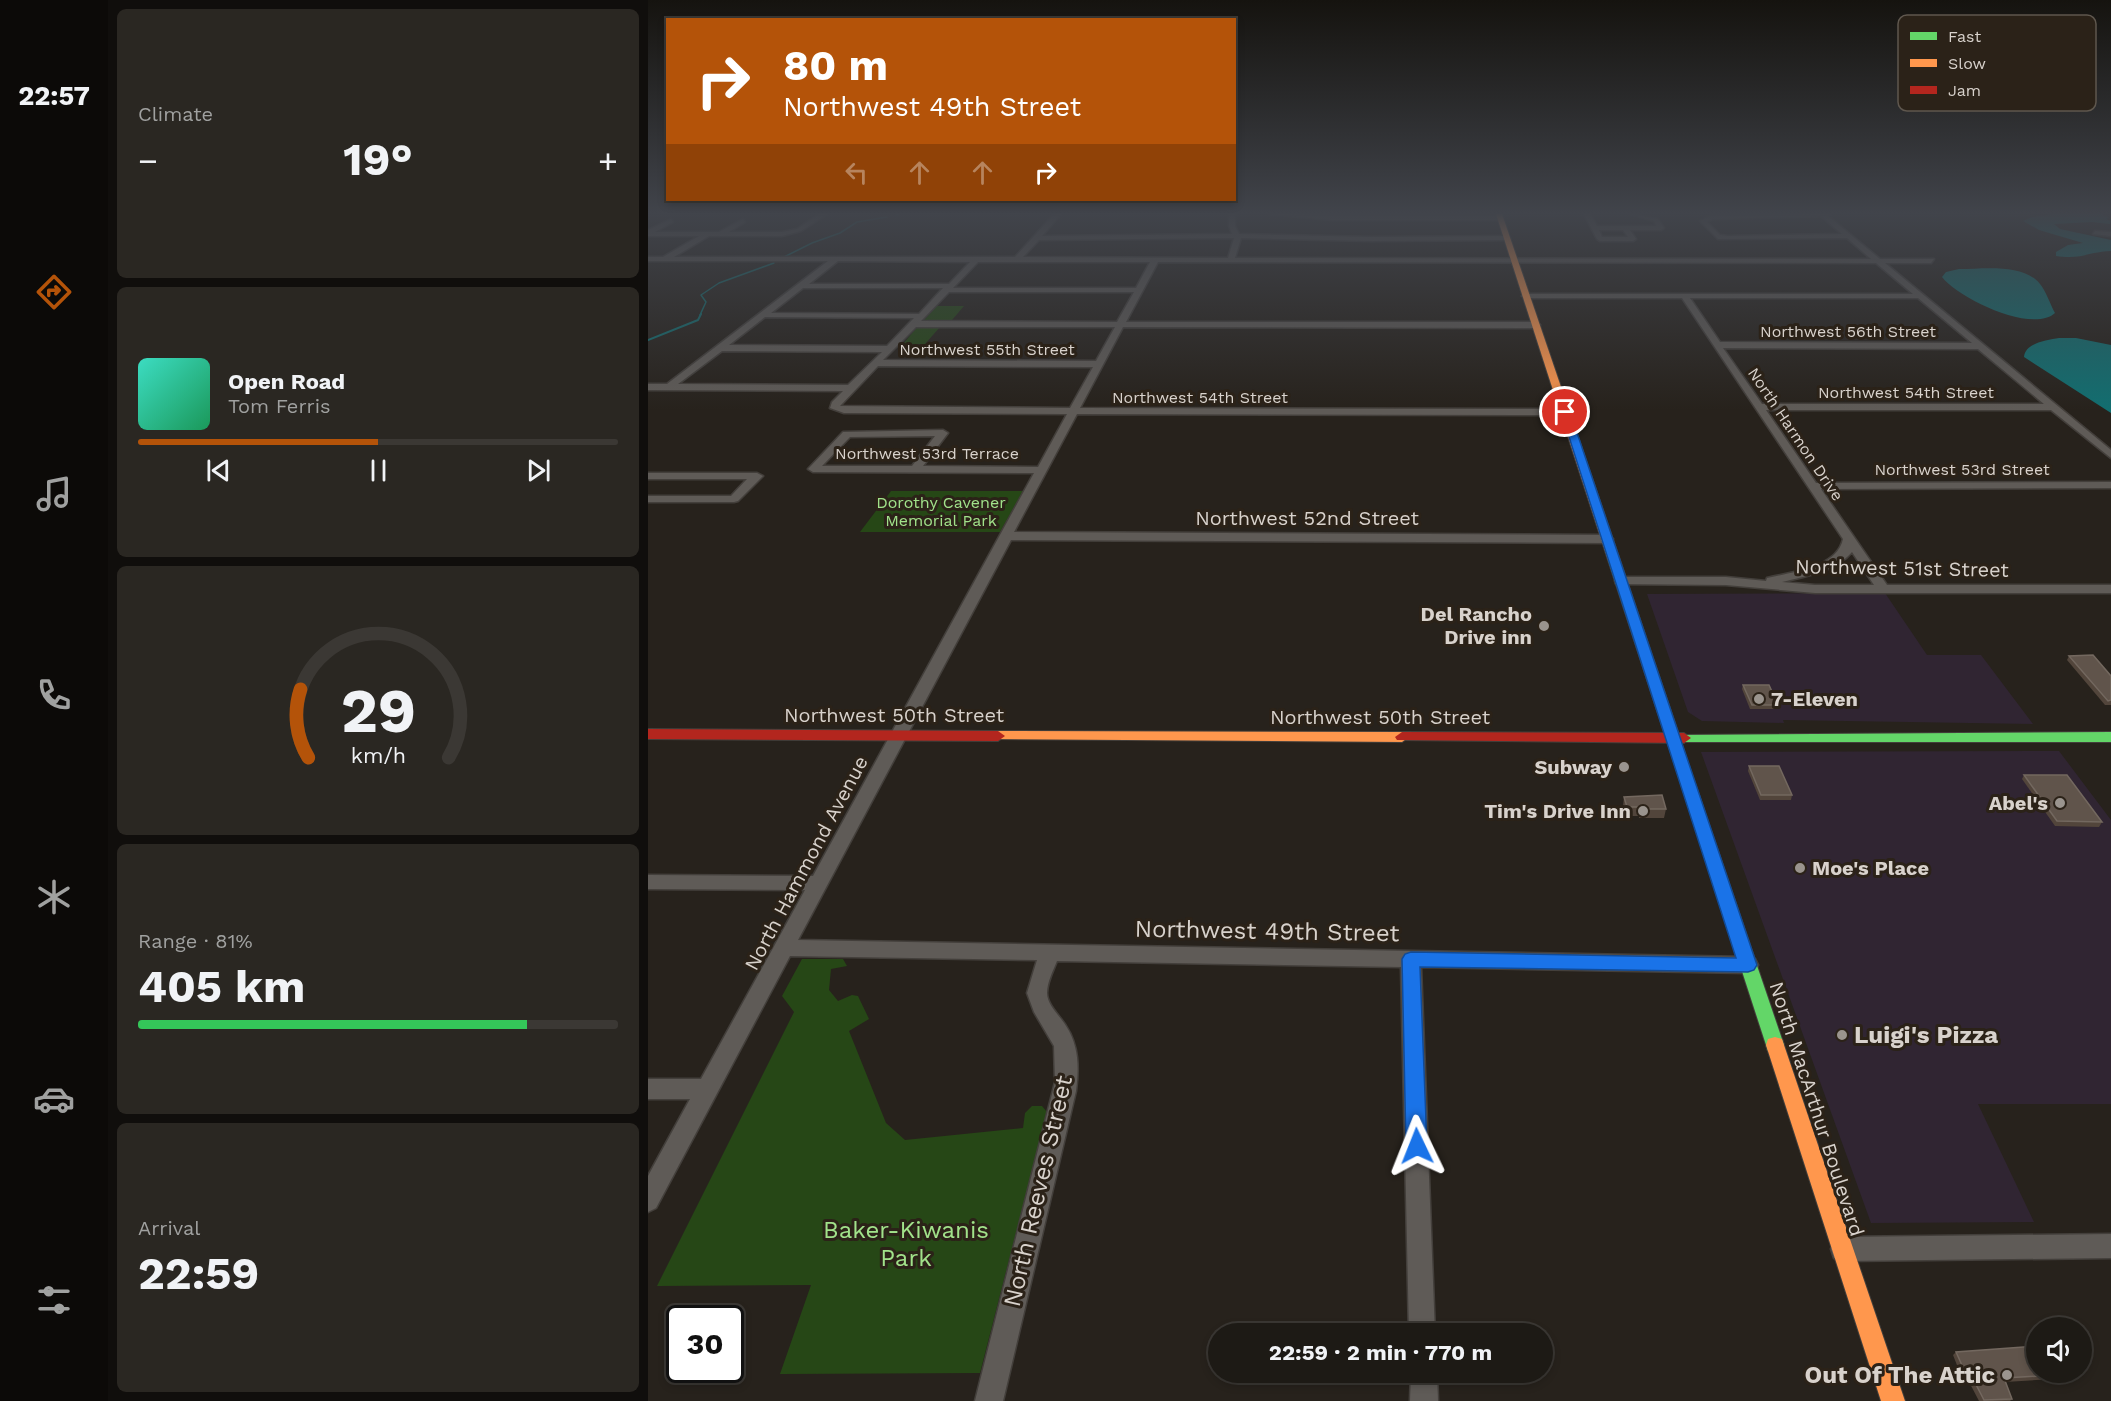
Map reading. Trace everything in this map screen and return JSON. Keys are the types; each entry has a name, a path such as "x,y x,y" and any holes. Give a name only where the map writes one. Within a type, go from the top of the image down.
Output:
{"main road":[{"name":"North MacArthur Boulevard","path":"1520,279 1893,1401"},
{"name":"Northwest 50th Street","path":"648,734 1674,738 2111,737"}],"street":[{"path":"669,387 810,279"},
{"path":"648,387 851,388 956,279"},
{"name":"North Hammond Avenue","path":"648,1200 1145,279"},
{"path":"1900,279 2111,455"},
{"path":"801,286 1139,290"},
{"path":"1526,296 1920,296"},
{"name":"North Harmon Drive","path":"1684,296 1884,589"},
{"path":"763,315 921,316"},
{"path":"913,324 1536,325"},
{"name":"Northwest 56th Street","path":"1717,345 1979,346"},
{"name":"Northwest 55th Street","path":"720,348 888,349"},
{"name":"Northwest 55th Street","path":"874,363 1099,364"},
{"name":"Northwest 54th Street","path":"851,388 835,404 836,408 844,410 1565,412"},
{"name":"Northwest 54th Street","path":"1760,407 2053,407"},
{"name":"Northwest 53rd Terrace","path":"915,470 943,433 847,434 813,469 915,470 1041,470"},
{"path":"648,476 757,476 734,500 648,499"},
{"name":"Northwest 53rd Street","path":"1813,486 2111,485"},
{"name":"Northwest 52nd Street","path":"1006,536 1607,539"},
{"path":"1766,583 1831,563 1847,550 1849,539"},
{"name":"Northwest 51st Street","path":"1621,581 1726,581 1815,589 2111,589"},
{"path":"648,882 819,883"},
{"name":"Northwest 49th Street","path":"784,948 1748,965"},
{"name":"North Reeves Street","path":"988,1401 1056,1128 1066,1077 1067,1058 1063,1040 1038,999 1039,983 1050,952"},
{"path":"1411,959 1422,1323"},
{"path":"648,1089 708,1089"},
{"path":"1843,1249 2111,1246"},
{"path":"1424,1383 1424,1401"}],"shaded area":[{"path":"1885,593 1927,655 1981,655 2033,724 1702,721 1688,712 1647,594"},
{"path":"2059,751 2111,820 2111,1104 1978,1104 2034,1222 1871,1223 1701,752"}],"green space":[{"path":"937,306 964,306 952,320 924,320"},
{"path":"918,326 940,327 925,344 903,344"},
{"name":"Dorothy Cavener Memorial Park","path":"891,491 1023,491 1000,532 860,532"},
{"name":"Baker-Kiwanis Park","path":"802,959 843,959 847,966 831,969 829,990 838,1001 852,995 858,996 869,1019 849,1031 886,1123 905,1140 1023,1128 1025,1113 1032,1106 1042,1106 1047,1112 980,1373 780,1374 811,1285 657,1286 794,1012 782,996"}],"water":[{"path":"1945,279 2035,279 2042,286 2055,313 2044,318 2030,319 2013,316 1979,303"},
{"path":"2059,338 2076,338 2111,345 2111,413 2024,357 2025,352 2032,345"}],"building":[{"path":"2093,655 2111,676 2111,700 2108,701 2069,656"},
{"name":"7-Eleven","path":"1743,685 1769,685 1778,705 1752,705"},
{"path":"1749,766 1779,766 1792,795 1761,795"},
{"name":"Abel's","path":"2024,775 2067,775 2102,822 2057,821"},
{"path":"1662,795 1666,809 1627,807 1624,797"},
{"name":"Out Of The Attic","path":"2026,1347 2026,1377 2004,1378 2012,1399 1984,1400 1971,1375 1966,1374 1956,1352"}],"waterway":[{"path":"700,315 706,302 701,295 729,279"},
{"path":"648,340 698,320 701,314"}],"traffic: fast":[{"path":"1614,560 1775,1045"},
{"path":"1684,738 2111,737"}],"traffic: slow":[{"path":"1521,279 1614,560"},
{"path":"998,736 1402,737"},
{"path":"1775,1045 1893,1401"}],"traffic: jam":[{"path":"648,734 998,736"},
{"path":"1402,737 1684,738"}],"place":[{"name":"Del Rancho Drive inn","path":"1544,626"},
{"name":"7-Eleven","path":"1759,699"},
{"name":"Subway","path":"1624,767"},
{"name":"Abel's","path":"2060,803"},
{"name":"Tim's Drive Inn","path":"1643,811"},
{"name":"Moe's Place","path":"1800,868"},
{"name":"Luigi's Pizza","path":"1842,1035"},
{"name":"Out Of The Attic","path":"2007,1375"}],"route":[{"path":"1417,1146 1411,959 1748,965 1565,412"}]}
